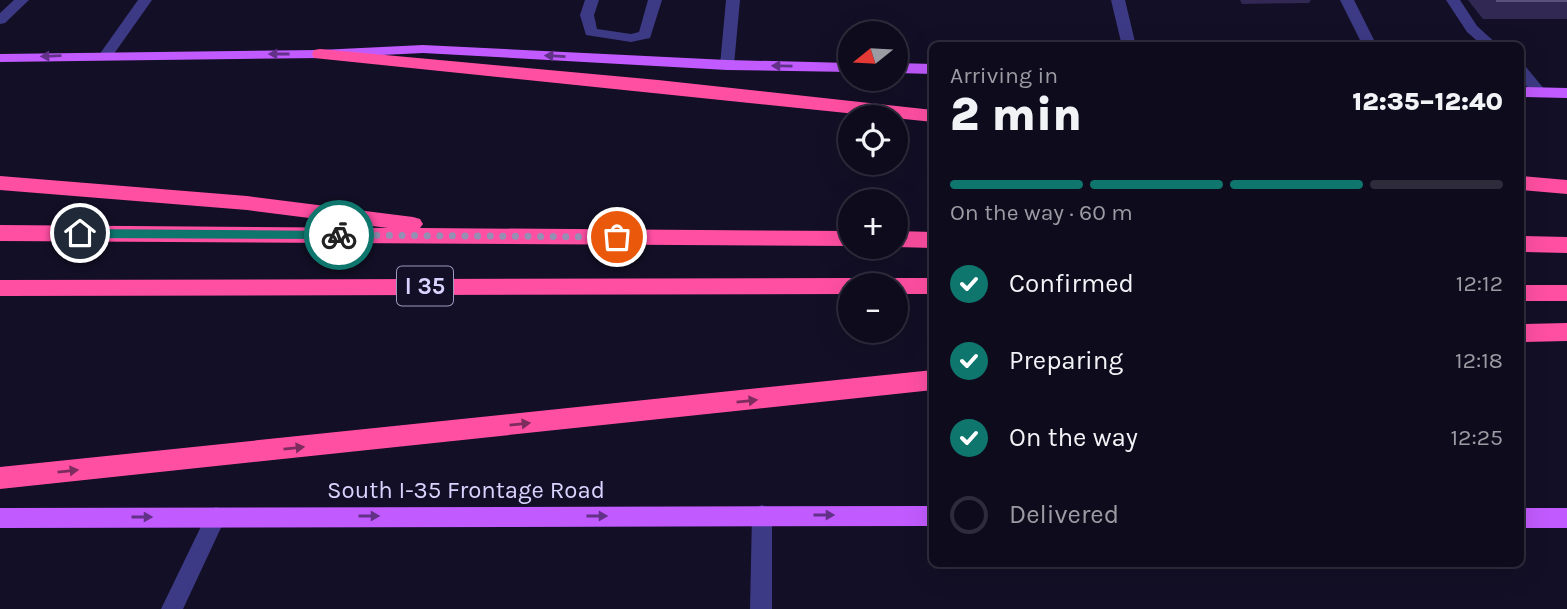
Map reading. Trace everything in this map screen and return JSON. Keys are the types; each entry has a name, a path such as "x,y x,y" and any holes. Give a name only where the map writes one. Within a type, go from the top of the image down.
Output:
{"highway":[{"path":"320,54 671,87 929,116"},
{"path":"0,183 247,203 509,236"},
{"path":"1524,183 1567,187"},
{"name":"I 35","path":"0,233 838,239"},
{"path":"908,239 929,240"},
{"path":"1524,244 1567,245"},
{"name":"I 35","path":"0,288 838,286"},
{"path":"908,286 929,286"},
{"path":"1524,293 1567,293"},
{"path":"1524,333 1567,332"},
{"path":"0,478 929,380"}],"main road":[{"path":"0,58 423,50 838,68"},
{"path":"908,68 929,69"},
{"path":"1524,92 1567,93"},
{"name":"South I-35 Frontage Road","path":"0,518 929,516"},
{"path":"1524,518 1567,518"}],"street":[{"path":"0,20 22,0"},
{"path":"106,55 145,0"},
{"path":"592,0 587,15 591,32 631,38 645,35 655,0"},
{"path":"727,65 733,0"},
{"path":"1118,0 1128,42"},
{"path":"1347,0 1368,42"},
{"path":"1453,0 1472,29 1487,42"},
{"path":"1524,74 1540,93"},
{"path":"761,609 762,515"},
{"path":"172,609 216,517"}],"building":[{"path":"1567,0 1567,1 1497,1"}],"way so far":[{"path":"339,235 617,237"}],"route":[{"path":"80,233 339,235"}]}
